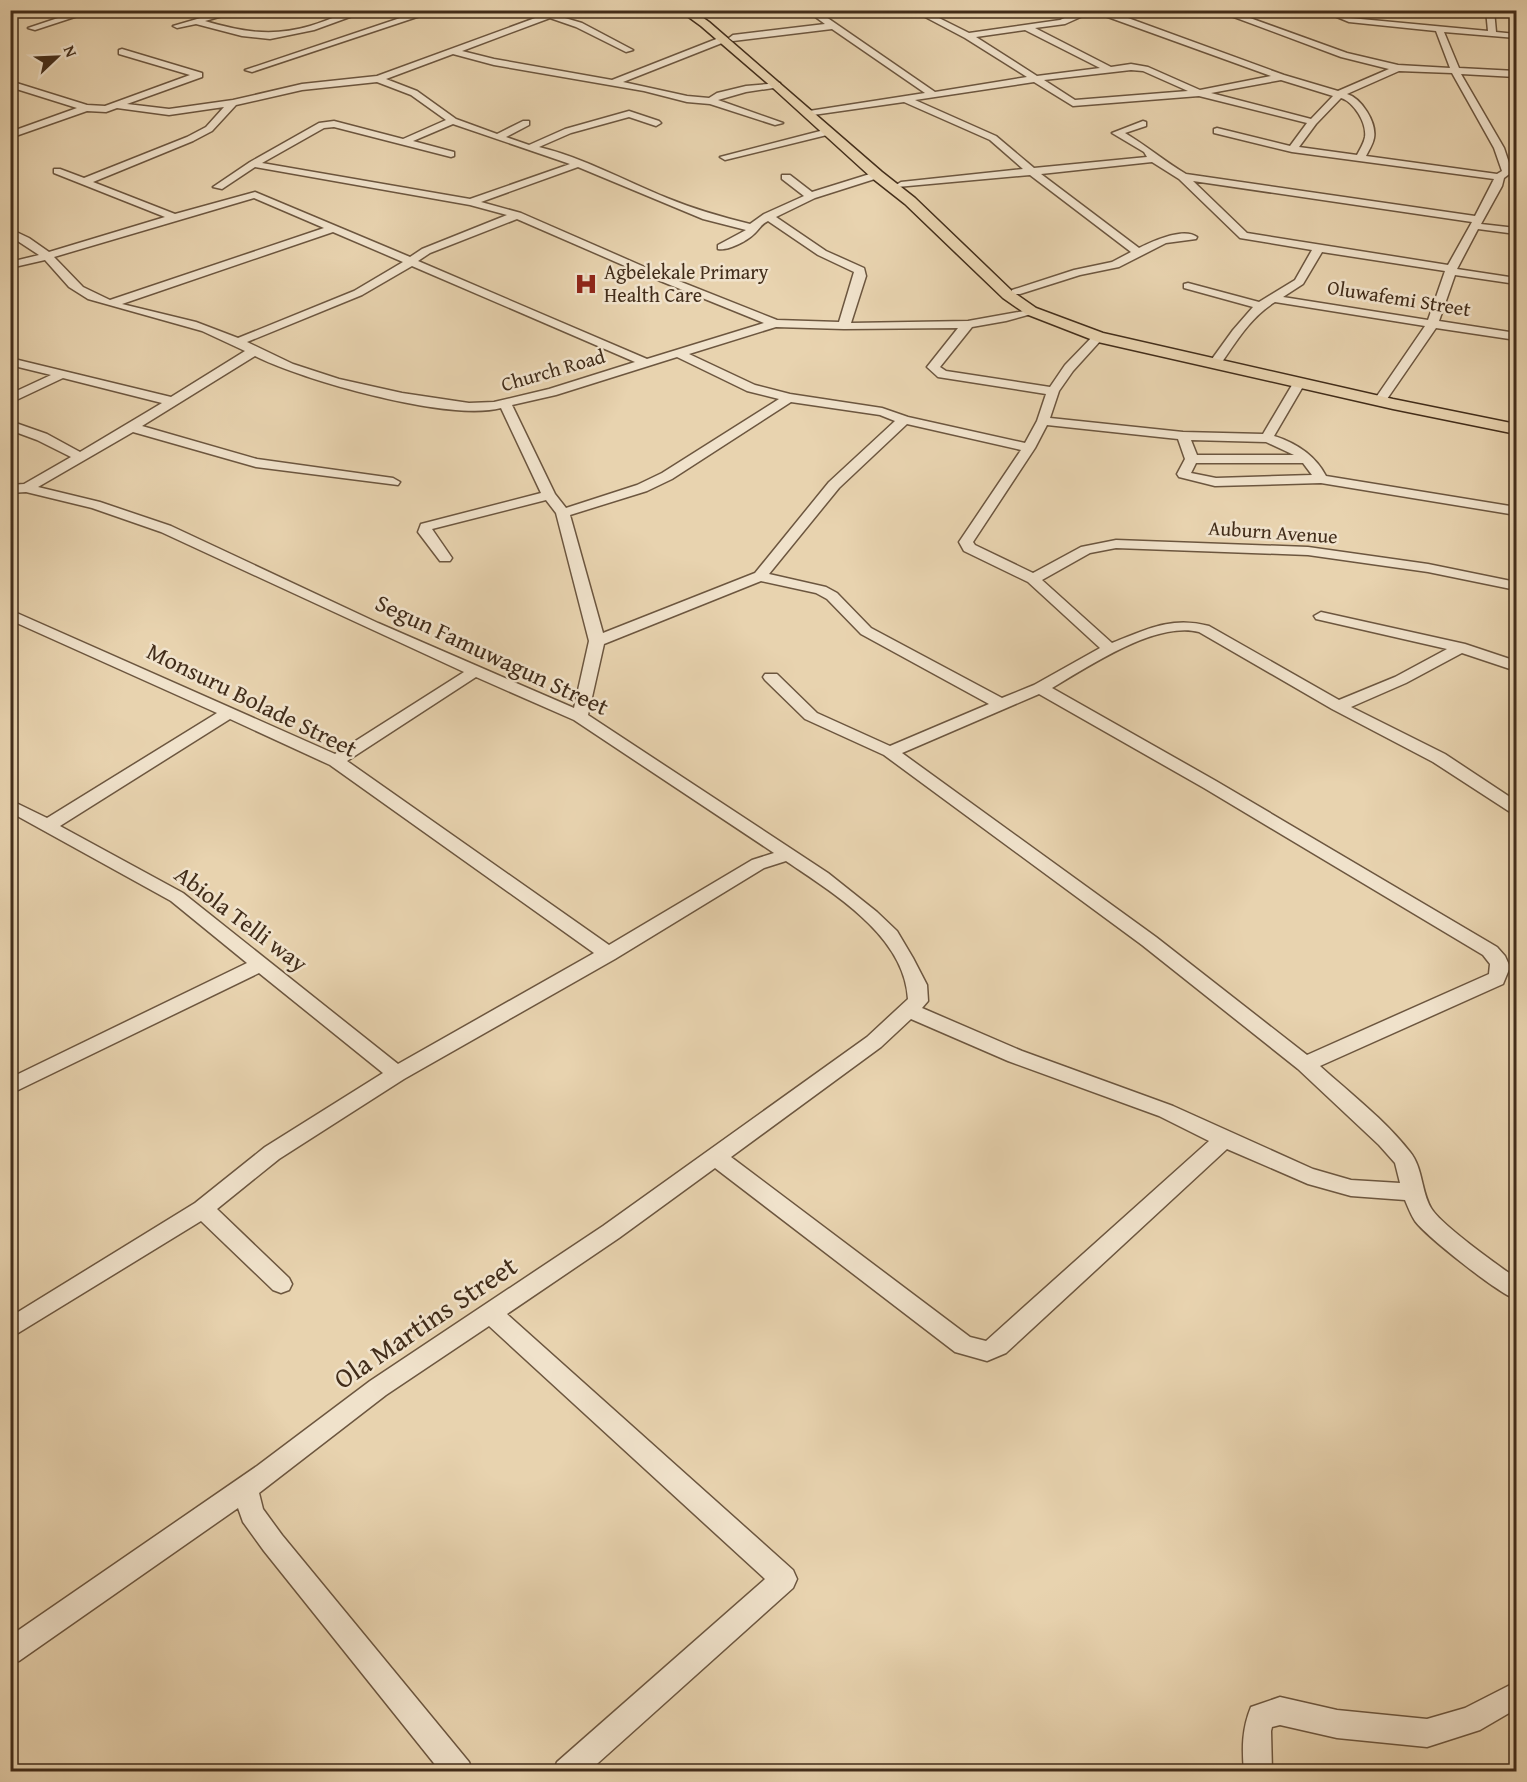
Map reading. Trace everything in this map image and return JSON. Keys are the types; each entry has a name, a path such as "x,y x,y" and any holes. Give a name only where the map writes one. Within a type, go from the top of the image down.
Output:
{"main road":[{"path":"684,10 728,38 777,85 814,113 828,132 980,264 1042,309 1092,329 1516,424"},
{"path":"694,10 900,185 1008,295 1031,311 1098,337 1516,429"}],"street":[{"path":"32,28 92,10"},
{"path":"177,26 239,10"},
{"path":"195,21 256,36 269,36 285,34 365,10"},
{"path":"249,70 434,10"},
{"path":"117,105 169,112 233,103 320,84 378,79 566,10"},
{"path":"810,10 934,95"},
{"path":"916,10 968,36 1070,102 1077,104 1199,93 1281,77"},
{"path":"968,36 1062,22 1091,10"},
{"path":"1097,10 1281,77 1341,93 1359,105 1369,127 1370,137 1360,158"},
{"path":"1219,10 1344,55 1398,68 1516,74"},
{"path":"1324,10 1343,19 1516,36"},
{"path":"1382,10 1383,23"},
{"path":"1490,10 1492,33"},
{"path":"1045,14 1062,22"},
{"path":"551,16 579,26 629,50"},
{"path":"614,83 728,38 832,26"},
{"path":"1026,27 1110,70"},
{"path":"1383,396 1433,322 1451,270 1503,175 1498,148 1456,72 1439,29"},
{"path":"451,51 495,62 614,83 687,99 711,101 778,123"},
{"path":"10,84 86,108 100,110 199,75 122,52"},
{"path":"814,113 1034,79 1138,68 1199,93 1313,122"},
{"path":"1293,149 1313,122 1341,93 1398,68"},
{"path":"378,79 414,93 453,121 581,163 706,217 752,228"},
{"path":"711,101 720,95 777,85"},
{"path":"905,99 993,138 1031,171 1129,243 1137,252"},
{"path":"85,181 190,139 209,129 233,103"},
{"path":"10,135 86,108"},
{"path":"530,148 568,130 629,114 656,123"},
{"path":"218,187 253,164 322,125 334,124 349,118"},
{"path":"404,142 453,121"},
{"path":"499,137 526,123"},
{"path":"334,124 451,154"},
{"path":"1143,124 1117,133 1147,150 1154,159 1184,177 1244,236 1516,281"},
{"path":"1217,131 1293,149 1503,175 1516,181"},
{"path":"725,157 828,132"},
{"path":"900,185 1154,159"},
{"path":"471,202 581,163"},
{"path":"253,164 471,202 517,215 652,274 775,323"},
{"path":"57,171 176,218"},
{"path":"722,247 750,232 768,216 811,196 877,175"},
{"path":"786,177 811,196"},
{"path":"1184,177 1516,231"},
{"path":"10,265 48,256 250,195 413,261 460,284 647,363"},
{"path":"238,342 358,293 426,251 517,215"},
{"path":"768,216 822,253 860,270 844,326"},
{"path":"112,303 333,229"},
{"name":"Church Road","path":"10,232 25,238 48,256 83,292 112,303 205,328 238,342 252,352 300,371 371,391 457,405 506,405 512,401 552,392 775,323 844,326 968,324 1006,318 1031,311"},
{"path":"1016,292 1078,272 1115,264 1164,240 1192,237"},
{"path":"1218,359 1237,332 1261,306 1299,282 1319,247"},
{"path":"1188,286 1261,306"},
{"name":"Oluwafemi Street","path":"1275,298 1516,337"},
{"path":"968,324 953,339 948,353 933,367 936,371 942,374 1053,392"},
{"path":"1098,337 1069,368 1053,392 1029,448 966,542 969,548 1033,579 1110,649"},
{"path":"27,488 132,427 170,401 252,352"},
{"path":"678,353 737,383 789,398 882,412 904,420 1029,448"},
{"path":"10,361 170,401"},
{"path":"10,399 60,375"},
{"path":"1268,438 1299,383"},
{"path":"563,513 642,488 667,476 789,398"},
{"path":"506,405 549,495 563,513 597,642 580,717"},
{"path":"597,642 760,576 834,485 904,420"},
{"path":"1042,422 1183,436 1268,438 1292,447 1318,472 1321,480"},
{"path":"10,425 42,437 80,458"},
{"path":"132,427 256,463 393,482"},
{"path":"1183,436 1192,459 1184,474 1189,478 1208,478 1215,482 1321,480 1516,512"},
{"path":"1192,459 1306,459"},
{"name":"Segun Famuwagun Street","path":"10,489 27,488 95,505 166,529 373,626 580,717 822,877 871,916 890,935 917,985 918,1001 910,1011"},
{"path":"446,558 425,532 426,527 492,507 549,495"},
{"name":"Auburn Avenue","path":"1033,579 1086,550 1100,545 1116,544 1308,551 1428,568 1516,586"},
{"path":"760,576 821,590 832,596 866,631 1001,704"},
{"name":"Monsuru Bolade Street","path":"10,614 336,761 608,954"},
{"path":"1320,616 1460,647 1516,666"},
{"path":"890,752 1040,688 1110,649 1172,626 1196,625 1338,706 1439,759 1516,808"},
{"path":"1338,706 1395,685 1422,672 1460,647"},
{"path":"336,761 475,671"},
{"path":"771,677 811,716 890,752 1149,941 1305,1064 1386,1139 1404,1159 1410,1175 1412,1192 1424,1217 1483,1267 1516,1290"},
{"path":"1040,688 1281,826 1490,951 1500,962 1501,971 1496,979 1386,1030 1305,1064"},
{"path":"49,825 229,713"},
{"name":"Abiola Telli way","path":"10,805 177,897 397,1074"},
{"path":"10,1329 203,1209 272,1153 397,1074 608,954 758,864 787,855"},
{"path":"12,1083 262,964"},
{"path":"910,1011 1015,1056 1166,1111 1201,1129 1318,1179 1351,1188 1412,1192"},
{"name":"Ola Martins Street","path":"10,1652 266,1474 378,1388 611,1232 874,1042 910,1011"},
{"path":"715,1156 963,1345 987,1351 998,1346 1226,1138"},
{"path":"203,1209 281,1284"},
{"path":"490,1313 784,1579 567,1772"},
{"path":"245,1487 252,1514 273,1544 459,1772"},
{"path":"1258,1772 1255,1739 1261,1717 1280,1711 1337,1724 1427,1733 1470,1720 1516,1695"}],"place":[{"name":"Agbelekale Primary Health Care","path":"586,284"}]}
